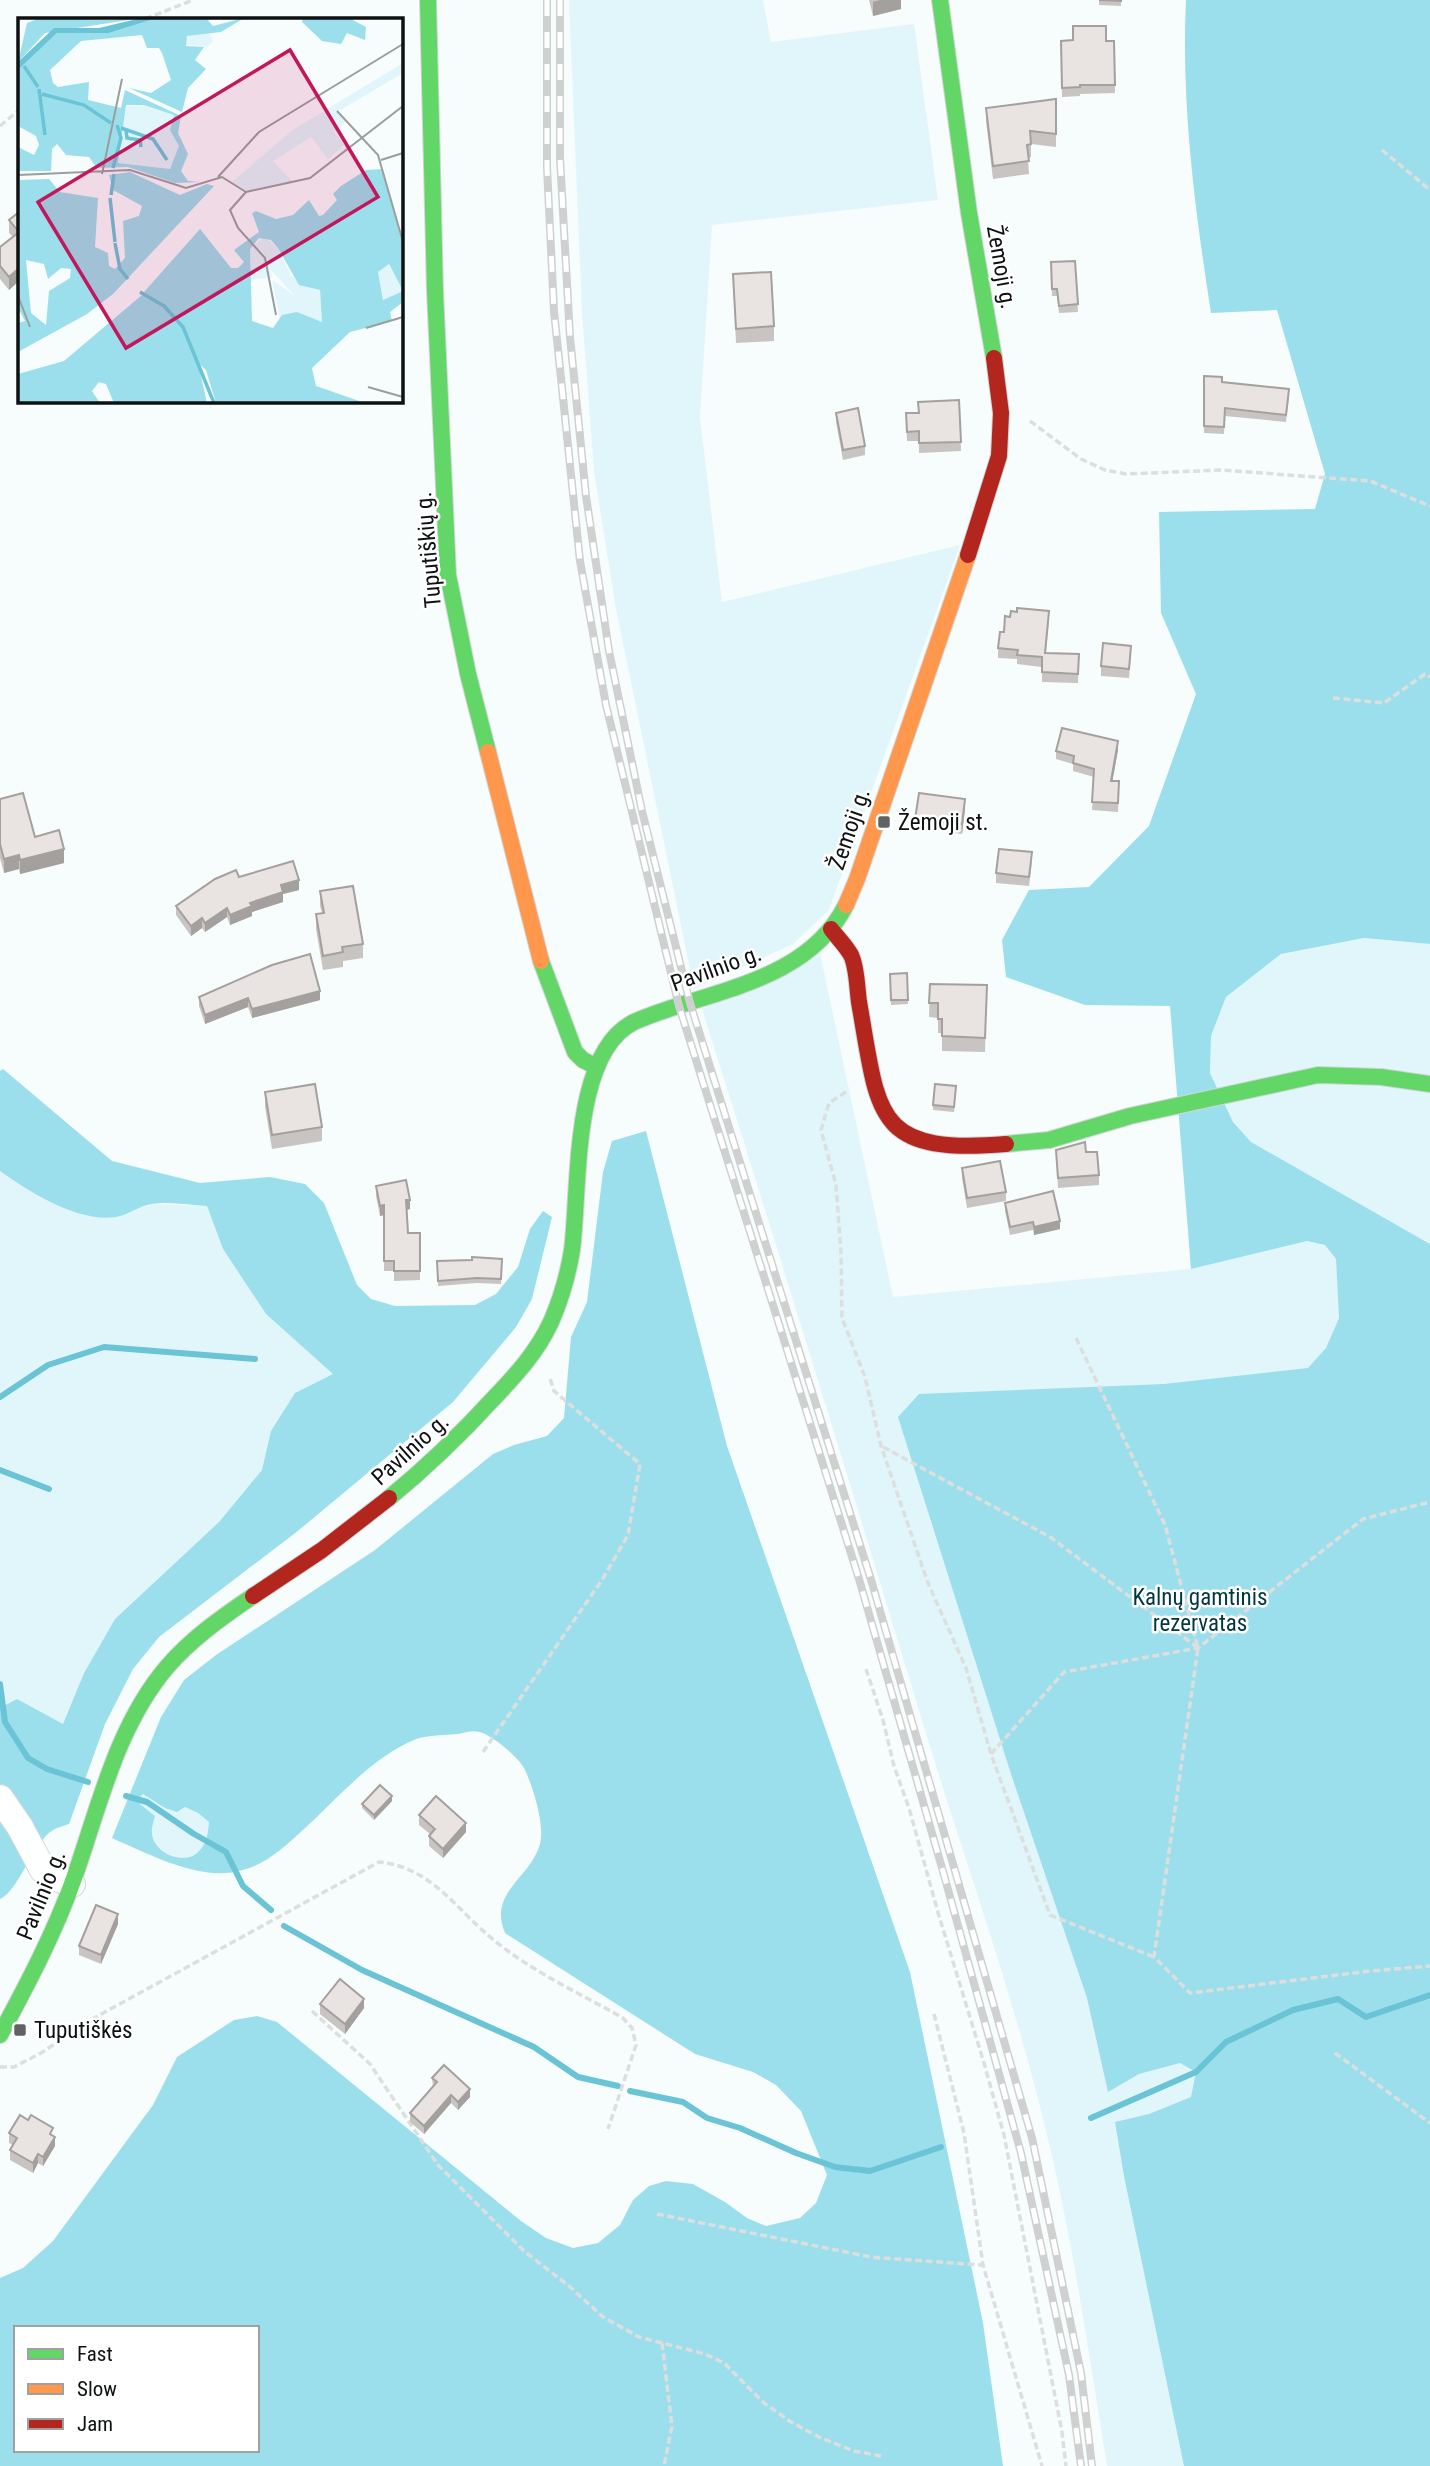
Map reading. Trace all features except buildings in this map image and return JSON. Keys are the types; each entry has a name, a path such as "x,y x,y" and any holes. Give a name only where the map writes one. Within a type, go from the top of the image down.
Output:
{"street":[{"name":"Tuputiškių g.","path":"428,0 435,291 448,575 468,674 544,971 575,1052 583,1060 597,1067"},
{"name":"Žemoji g.","path":"831,929 845,907 857,879 983,511 999,456 1001,413 987,309 969,213 940,0"},
{"name":"Pavilnio g.","path":"0,2035 44,1950 72,1884 130,1726 146,1696 166,1668 190,1644 345,1534 411,1482 494,1398 540,1343 564,1288 571,1251 583,1118 589,1087 612,1039 628,1024 771,974 809,949 831,929"},
{"path":"831,929 851,955 874,1088 887,1118 905,1134 921,1141 954,1146 1049,1140 1130,1116 1318,1075 1381,1077 1430,1084"},
{"path":"0,1798 20,1827 43,1870 72,1884"}],"path":[{"path":"148,18 193,0"},
{"path":"0,126 18,111"},
{"path":"1382,150 1430,190"},
{"path":"1001,413 1012,413 1028,419 1081,458 1105,470 1126,474 1221,470 1370,481 1430,506"},
{"path":"1333,698 1384,703 1425,674 1430,677"},
{"path":"872,1076 830,1103 821,1130 836,1185 842,1318 865,1377 881,1446 928,1583 966,1668 991,1754 1050,1915 1154,1957 1190,1993 1430,1966"},
{"path":"1076,1338 1165,1525 1198,1648 1154,1957"},
{"path":"483,1752 602,1580 628,1535 640,1464 554,1391 540,1343"},
{"path":"881,1446 1050,1537 1198,1648"},
{"path":"991,1754 1064,1672 1198,1648 1363,1519 1430,1502"},
{"path":"866,1669 1004,2135 1062,2432 1066,2466"},
{"path":"0,2067 14,2067 41,2053 94,2018 379,1862 398,1864 418,1873 495,1941 519,1958 623,2018 632,2028 636,2045 608,2129"},
{"path":"312,2011 370,2064 438,2165 515,2243 569,2286 603,2318 639,2337 705,2354 724,2362 764,2403 819,2437 853,2451 881,2456"},
{"path":"934,2014 964,2133 982,2265 1042,2466"},
{"path":"1335,2053 1430,2123"},
{"path":"657,2214 871,2257 982,2265"},
{"path":"662,2343 672,2426 664,2466"}],"green space":[{"path":"569,0 763,0 771,42 914,24 938,200 712,225 700,418 722,602 960,545 829,910 793,944 694,989 616,609 594,472 582,312"},
{"path":"1186,0 1430,0 1430,944 1364,938 1281,954 1226,997 1211,1036 1210,1073 1233,1122 1251,1142 1430,1244 1430,2466 1184,2466 1115,2122 1149,2114 1191,2097 1196,2072 1180,2063 1139,2074 1108,2092 1087,1998 1011,1774 898,1417 919,1394 1164,1384 1308,1368 1326,1348 1339,1318 1336,1259 1325,1245 1307,1241 1191,1269 1170,1006 1085,1005 1006,977 1002,940 1029,890 1089,887 1149,826 1196,694 1161,613 1159,512 1315,509 1325,474 1277,310 1211,313 1187,118"},
{"path":"1364,938 1430,944 1430,1244 1251,1142 1233,1122 1210,1073 1211,1036 1226,997 1281,954"},
{"name":"Kalnų gamtinis rezervatas","path":"820,953 893,1297 1191,1269 1307,1241 1325,1245 1336,1258 1339,1318 1326,1348 1309,1368 1430,2466 1107,2466 1067,2230 1051,2152 1022,2041 702,1009"},
{"path":"3,1069 112,1161 200,1183 270,1177 305,1184 324,1203 357,1285 371,1299 395,1306 475,1305 496,1294 518,1267 530,1229 543,1211 552,1217 532,1299 516,1327 453,1402 299,1530 159,1637 133,1669 105,1724 69,1824 46,1836 13,1887 0,1899 0,1698 2,1707 17,1699 63,1724 84,1673 115,1619 219,1522 262,1470 271,1431 295,1393 333,1374 266,1314 223,1249 207,1206 159,1203 116,1217 102,1218 71,1211 55,1204 0,1171 0,1071"},
{"path":"646,1131 727,1446 910,1972 983,2323 1003,2466 0,2466 0,2278 23,2268 53,2241 153,2105 177,2057 234,2020 257,2016 277,2022 521,2221 546,2238 573,2248 598,2243 620,2225 633,2200 649,2186 666,2181 693,2184 747,2218 766,2226 800,2218 816,2203 827,2175 801,2111 776,2085 753,2072 695,2054 505,1933 501,1919 502,1907 512,1886 535,1856 540,1844 541,1827 534,1795 524,1768 490,1737 474,1731 416,1739 400,1747 356,1779 282,1849 266,1860 239,1871 223,1873 191,1869 112,1838 161,1717 184,1680 216,1655 375,1550 493,1454 547,1436 564,1418 571,1337 587,1302 603,1172 612,1141","holes":["143,1794 177,1812 185,1807 209,1822 205,1842 192,1856 185,1858 170,1855 158,1846 152,1831 155,1816 140,1804 139,1798"]},
{"path":"0,1171 22,1187 115,1217 152,1204 207,1206 223,1249 266,1314 334,1374 271,1431 263,1469 219,1522 115,1619 84,1673 63,1724 17,1700 2,1707 0,1698"},
{"path":"143,1794 165,1808 185,1807 209,1822 204,1843 197,1853 184,1858 177,1857 158,1846 152,1831 155,1816 140,1804 139,1798"}],"waterway":[{"path":"0,1397 48,1365 104,1347 255,1359"},
{"path":"0,1470 49,1489"},
{"path":"0,1684 5,1722 28,1758 47,1769 88,1782"},
{"path":"126,1796 147,1802 226,1852 243,1886 271,1910"},
{"path":"284,1926 362,1970 534,2047 578,2077 618,2086"},
{"path":"1091,2118 1196,2072 1226,2042 1293,2010 1338,1999 1366,2017 1430,1995"},
{"path":"630,2091 683,2102 707,2118 740,2128 835,2167 870,2171 941,2147"}],"railway":[{"path":"547,0 547,167 554,311 580,561 606,705 679,1006 859,1579 1021,2153 1069,2375 1081,2466"},
{"path":"560,0 560,158 570,337 586,496 609,651 642,811 690,1003 872,1583 1032,2138 1081,2373 1092,2466"}],"traffic: fast":[{"path":"428,0 435,291 448,575 468,674 488,752"},
{"path":"940,0 969,213 994,358"},
{"path":"389,1498 443,1450 510,1381 533,1353 551,1322 564,1287 572,1250 582,1125 589,1092 599,1062 614,1038 634,1022 723,992 781,968 806,952 828,931 846,905"},
{"path":"541,961 575,1052 583,1060 597,1067"},
{"path":"1006,1144 1049,1140 1130,1116 1318,1075 1381,1077 1430,1084"},
{"path":"0,2035 57,1920 111,1769 134,1715 149,1690 176,1657 207,1629 253,1596"}],"traffic: slow":[{"path":"846,905 968,555"},
{"path":"488,752 541,961"}],"traffic: jam":[{"path":"968,555 999,456 1001,413 994,358"},
{"path":"831,929 853,960 872,1073 879,1099 890,1120 906,1134 930,1142 962,1146 1006,1144"},
{"path":"253,1596 322,1550 389,1498"}],"place":[{"name":"Žemoji st.","path":"884,822"},
{"name":"Tuputiškės","path":"20,2030"}]}
